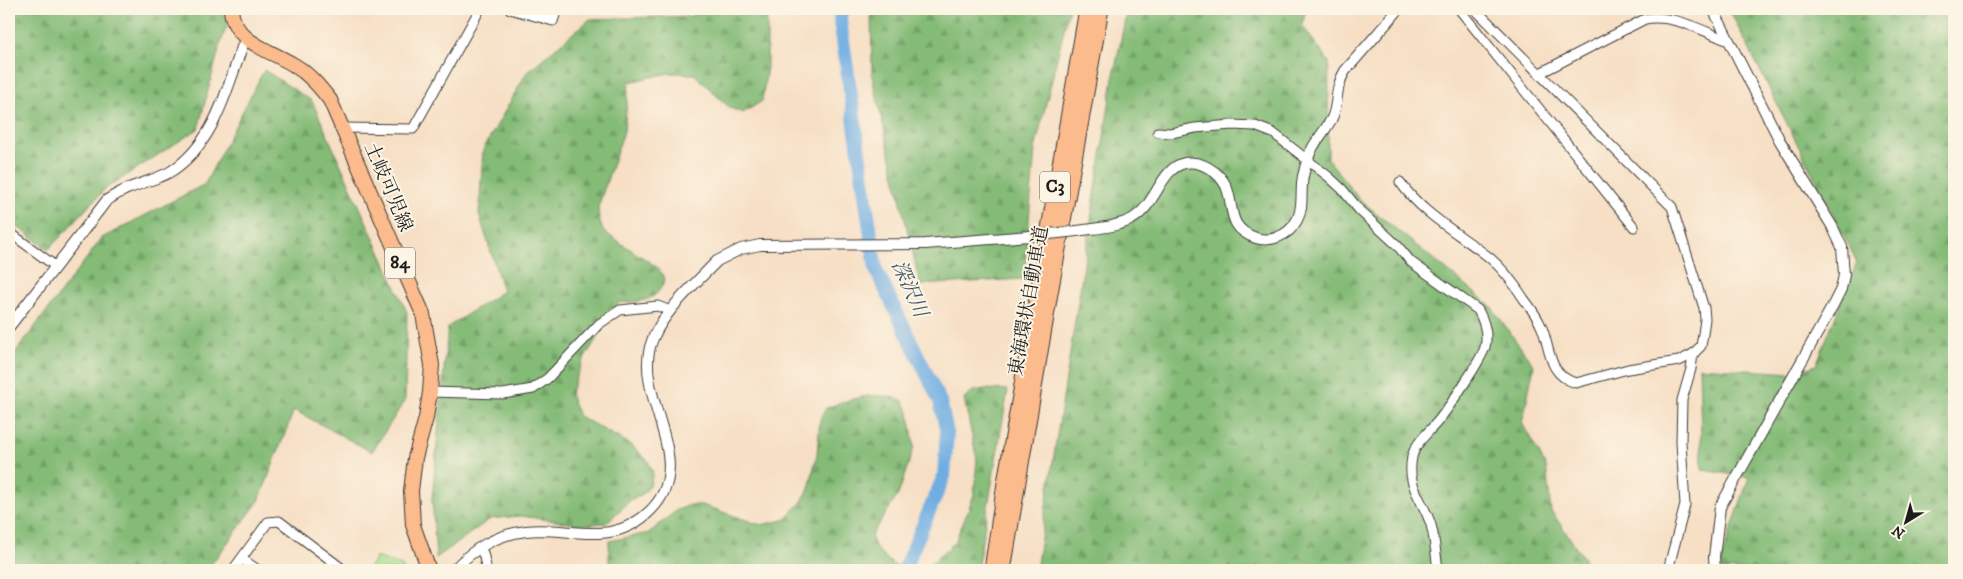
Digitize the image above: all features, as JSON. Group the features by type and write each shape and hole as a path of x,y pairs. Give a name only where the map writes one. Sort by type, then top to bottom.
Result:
{"highway":[{"name":"東海環状自動車道","path":"992,570 1004,483 1031,338 1054,193 1087,9"},
{"name":"東海環状自動車道","path":"1003,570 1102,9"},
{"name":"C3","path":"1080,127 1109,9"}],"main road":[{"path":"231,9 234,26 245,39"},
{"name":"土岐可児線","path":"245,39 295,65 314,80 330,100 422,314 432,365 426,418 415,458 411,491 413,525 429,570"}],"street":[{"path":"342,128 413,129 480,9"},
{"path":"510,9 553,21 556,9"},
{"path":"454,570 477,549 489,542 526,531 587,534 623,530 638,522 652,509 663,492 668,474 669,454 666,437 650,388 647,367 650,346 670,312 717,262 726,256 760,245 925,244 1030,236 1114,226 1133,218 1152,200 1164,178 1175,166 1186,162 1208,167 1218,175 1226,186 1232,214 1242,231 1262,240 1276,238 1288,232 1298,220 1301,207 1303,173 1312,148 1333,116 1340,80 1345,71 1399,9"},
{"path":"1459,9 1634,227"},
{"path":"1400,182 1423,209 1492,260 1516,288 1542,328 1551,360 1557,372 1568,381 1576,383 1628,369 1679,360 1693,354 1700,346 1706,319 1704,308 1672,207 1475,9"},
{"path":"1713,9 1780,141 1839,240 1842,247 1844,274 1832,307 1720,506 1714,557 1715,570"},
{"path":"1540,73 1645,19 1672,20 1729,41"},
{"path":"9,327 107,200 125,190 167,173 188,158 198,148 216,120 245,39"},
{"path":"1158,132 1170,133 1195,128 1232,125 1255,126 1273,134 1342,189 1360,211 1397,245 1411,262 1478,310 1483,319 1486,337 1485,349 1448,406 1416,446 1412,456 1411,480 1431,524 1438,570"},
{"path":"11,238 55,266"},
{"path":"430,392 503,394 533,389 548,378 600,324 620,310 658,306 670,312"},
{"path":"1668,570 1685,505 1681,442 1682,400 1691,369 1693,354"},
{"path":"234,570 268,522 279,521 344,570"},
{"path":"477,549 483,552 486,566 483,570"},
{"path":"242,559 258,570"}],"green space":[{"path":"9,9 233,9 220,45 198,129 105,189 48,250 9,220"},
{"path":"693,9 769,9 767,18 767,67 762,101 743,113 730,108 694,74 669,73 629,82 624,131 598,207 599,220 604,232 657,267 665,278 662,286 653,297 641,301 618,303 583,361 570,394 579,416 631,445 648,461 653,473 650,485 643,494 632,499 606,523 583,525 521,516 490,519 436,558 432,498 448,327 503,291 479,214 483,150 527,72 590,19 693,16"},
{"path":"871,9 1069,9 1035,149 1024,279 920,285 872,76"},
{"path":"1127,9 1306,9 1302,25 1329,62 1328,159 1359,199 1491,306 1534,366 1522,423 1546,466 1551,511 1592,570 1036,570 1113,79"},
{"path":"1729,9 1954,9 1954,570 1722,570 1721,560 1749,477 1702,470 1699,367 1793,373 1816,365 1857,262"},
{"path":"264,70 312,101 407,312 405,400 372,452 294,410 259,501 207,570 9,570 9,361 102,238 205,184"},
{"path":"984,389 1008,390 977,570 918,570 928,566 955,542 974,495 977,459 964,399 973,391"},
{"path":"882,396 903,401 909,412 914,447 898,495 871,536 876,548 893,565 918,570 616,570 609,563 609,541 649,533 677,510 690,505 702,505 761,525 784,520 801,503 809,489 817,454 820,420 826,408 855,398"},
{"path":"376,557 402,566 404,570 368,570"}],"waterway":[{"name":"深沢川","path":"841,9 840,20 876,270 940,401 947,433 944,476 904,570"}]}
